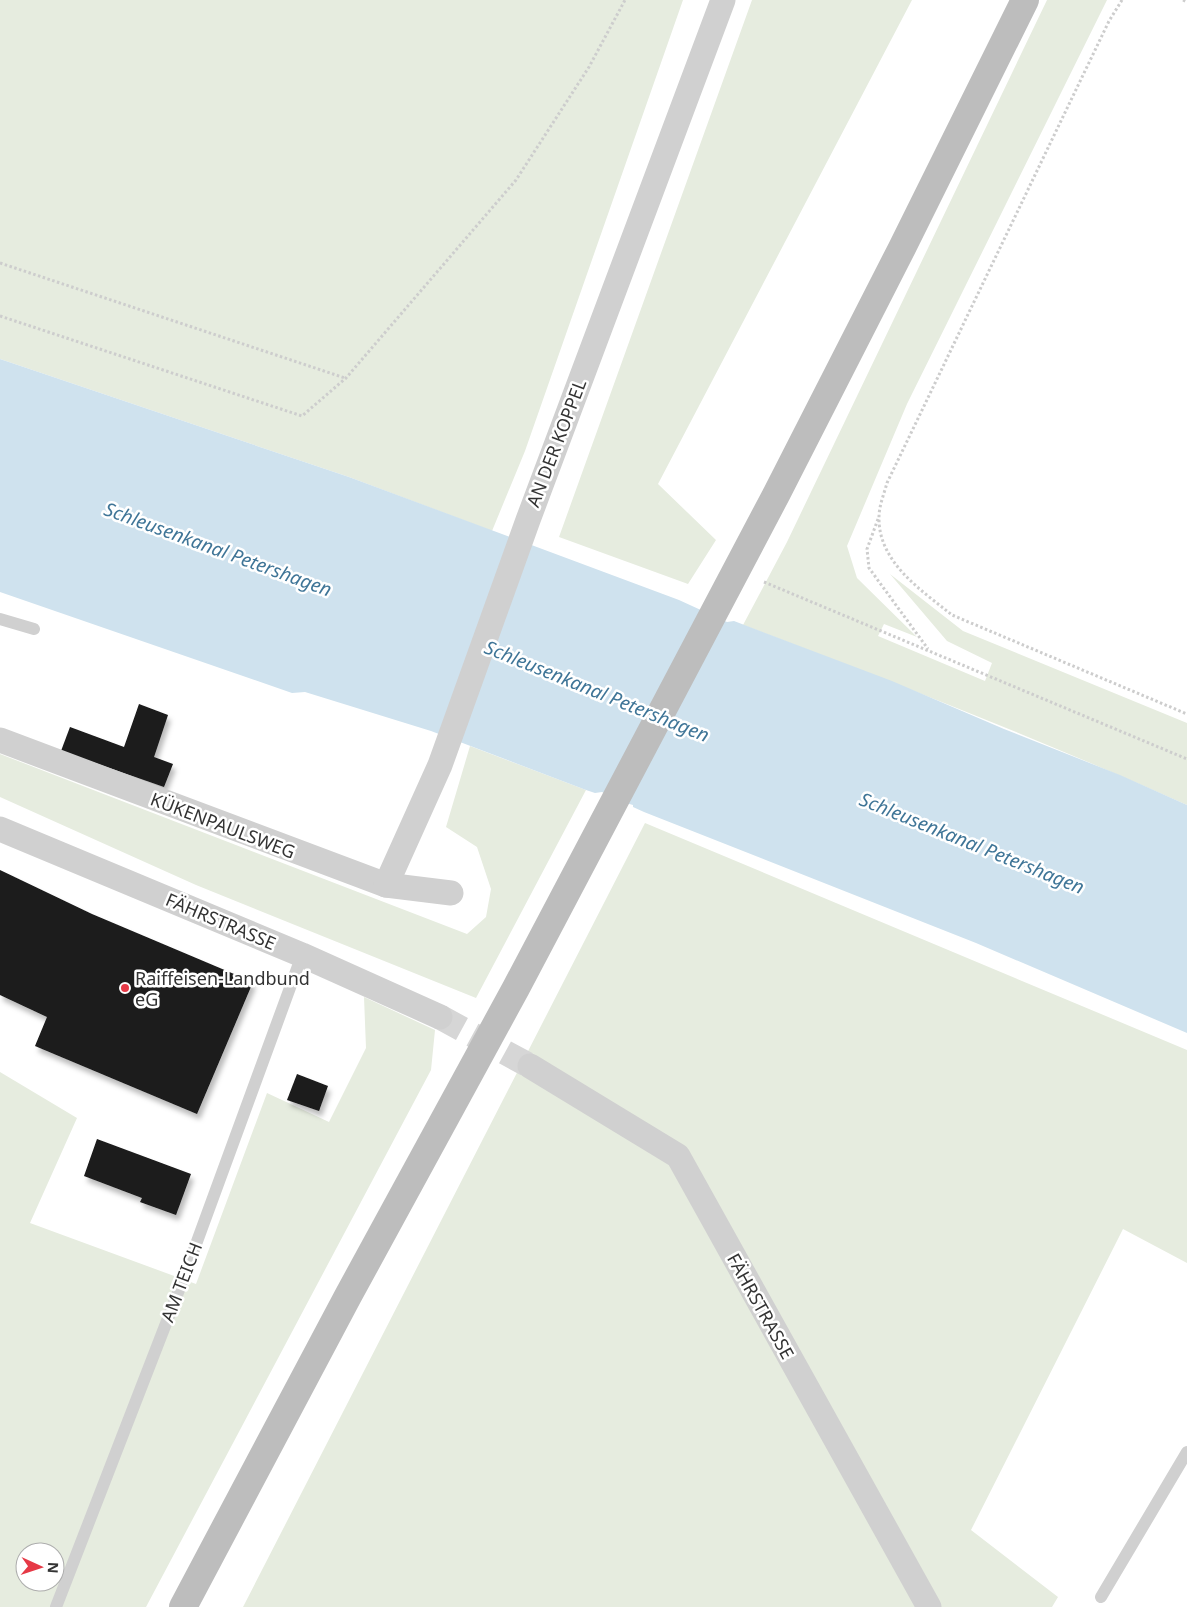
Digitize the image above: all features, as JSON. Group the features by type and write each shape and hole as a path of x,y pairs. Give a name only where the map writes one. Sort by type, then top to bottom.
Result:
{"main road":[{"path":"183,1607 764,518 1025,0"}],"street":[{"name":"AN DER KOPPEL","path":"386,885 440,765 528,520 722,0"},
{"name":"KÜKENPAULSWEG","path":"0,740 386,885 451,893"},
{"name":"FÄHRSTRASSE","path":"0,829 302,955 440,1017"},
{"name":"FÄHRSTRASSE","path":"530,1066 678,1156 929,1607"}],"lane":[{"path":"0,618 34,629"},
{"name":"AM TEICH","path":"56,1607 184,1276 302,955"},
{"path":"1101,1597 1187,1452"}],"path":[{"path":"0,316 302,416 346,378 516,180 589,67 625,0"},
{"path":"930,650 869,568 867,549 879,516 887,483 1109,21 1122,0"},
{"path":"1183,0 1187,2"},
{"path":"0,262 346,378"},
{"path":"879,516 881,537 894,564 920,589 952,615 1187,714"},
{"path":"764,582 1187,759"}],"shaded area":[{"path":"0,0 683,0 525,451 492,531 349,477 0,359"},
{"path":"752,0 912,0 658,484 716,540 688,584 559,537"},
{"path":"1047,0 1107,0 907,404 847,546 857,578 917,637 884,624 878,636 985,681 992,663 947,641 890,574 963,631 1187,723 1187,805 1077,757 966,712 743,625 787,542"},
{"path":"470,746 586,790 476,998 196,885 0,797 0,754 467,934 486,917 491,889 477,847 446,827"},
{"path":"645,823 1187,1050 1187,1263 1123,1229 971,1530 1058,1597 1052,1607 243,1607"},
{"path":"364,997 435,1030 431,1070 146,1607 0,1607 0,1072 77,1118 30,1223 196,1284 267,1093 329,1122 366,1048"}],"water":[{"name":"Schleusenkanal Petershagen","path":"0,359 349,477 679,600 727,622 734,621 892,681 1004,729 1120,775 1187,805 1187,1033 976,943 644,812 633,807 633,805 602,792 595,793 586,790 431,731 305,692 292,693 0,592"}],"building":[{"path":"139,704 168,715 154,757 173,764 164,787 61,751 70,727 124,747"},
{"name":"Raiffeisen-Landbund eG","path":"0,870 92,914 253,982 197,1114 35,1046 47,1017 0,995"},
{"path":"297,1074 328,1086 319,1111 287,1100"},
{"path":"97,1139 191,1174 176,1215 140,1202 142,1198 84,1176"}],"tunnel":[{"path":"440,1017 530,1066"}],"place":[{"name":"Raiffeisen-Landbund eG","path":"125,988"}]}
